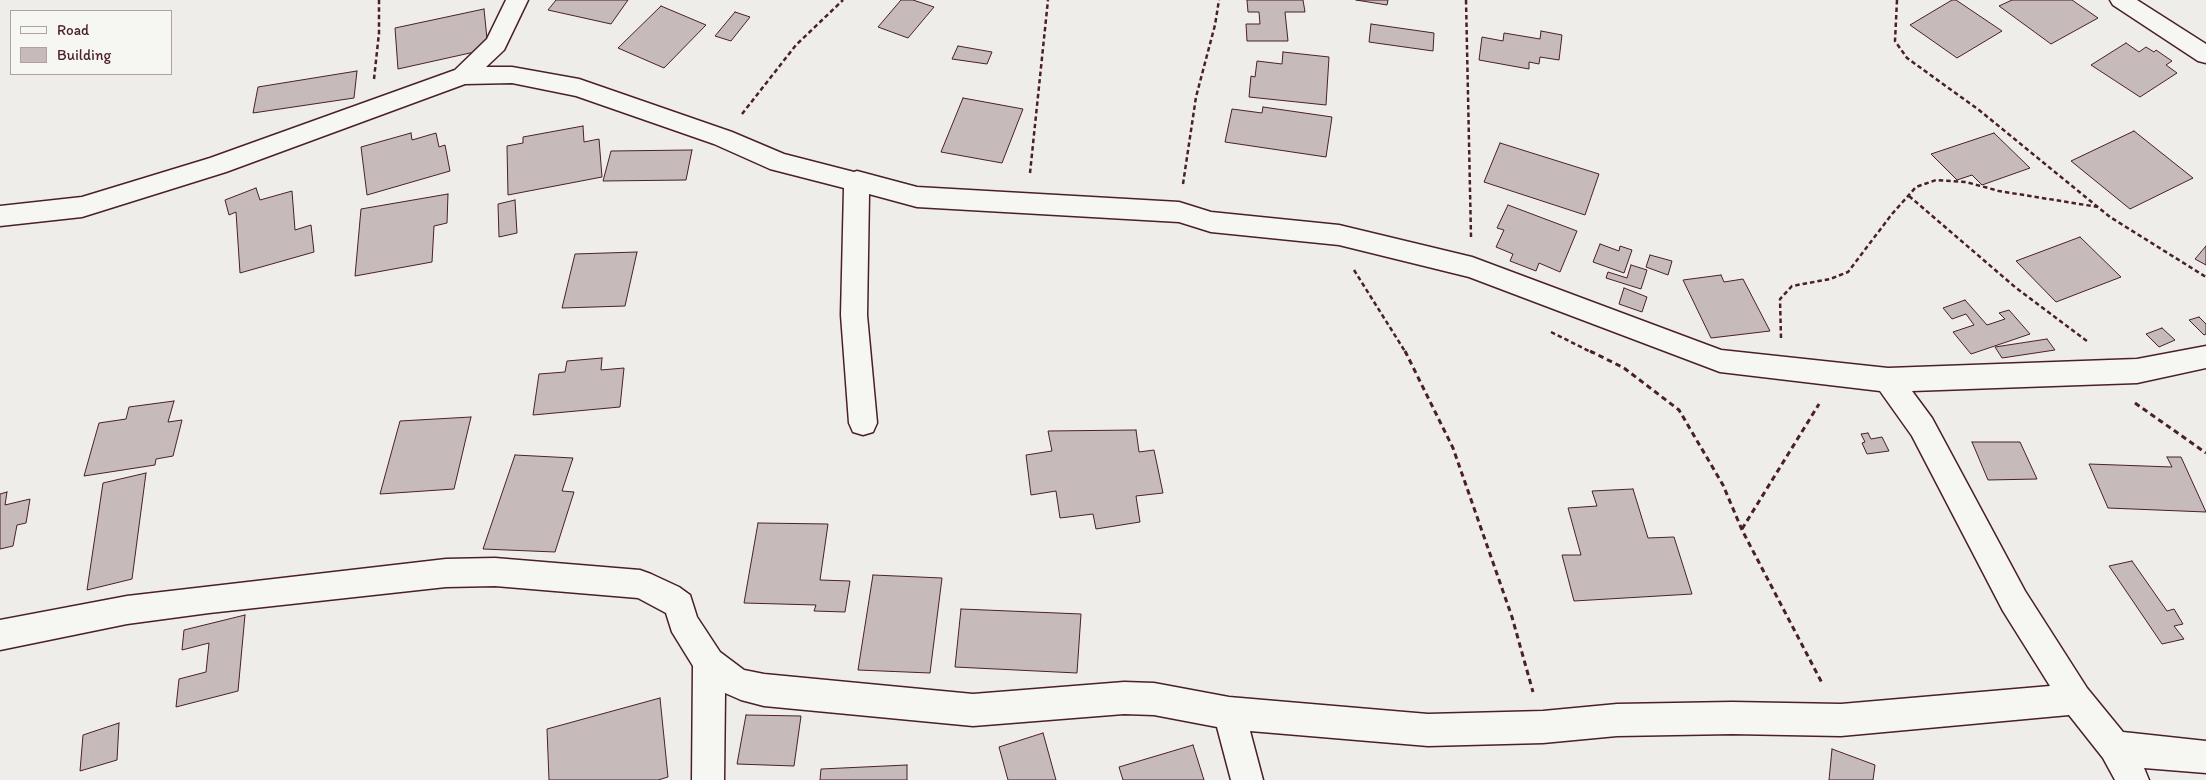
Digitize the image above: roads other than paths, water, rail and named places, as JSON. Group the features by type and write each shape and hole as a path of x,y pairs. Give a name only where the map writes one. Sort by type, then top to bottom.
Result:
{"street":[{"path":"463,76 496,44 517,0"},
{"path":"2122,0 2206,55"},
{"path":"0,216 82,207 216,165 463,76 512,75 580,88 723,138 780,162 857,180 917,197 1179,212 1211,222 1339,235 1472,267 1720,361 1888,380 2137,371 2206,357"},
{"path":"857,180 854,315 864,423"},
{"path":"1888,380 1922,427 2014,601 2076,699 2114,747 2133,780"},
{"path":"0,635 127,610 209,598 446,573 495,572 640,584 679,605 684,622 709,663 727,678 742,685 764,690 973,710 1124,698 1147,699 1229,713 1428,730 1543,727 1617,720 1732,718 1841,720 2076,699"},
{"path":"708,780 709,663"},
{"path":"1229,713 1247,780"},
{"path":"2114,747 2154,754 2206,756"}]}
